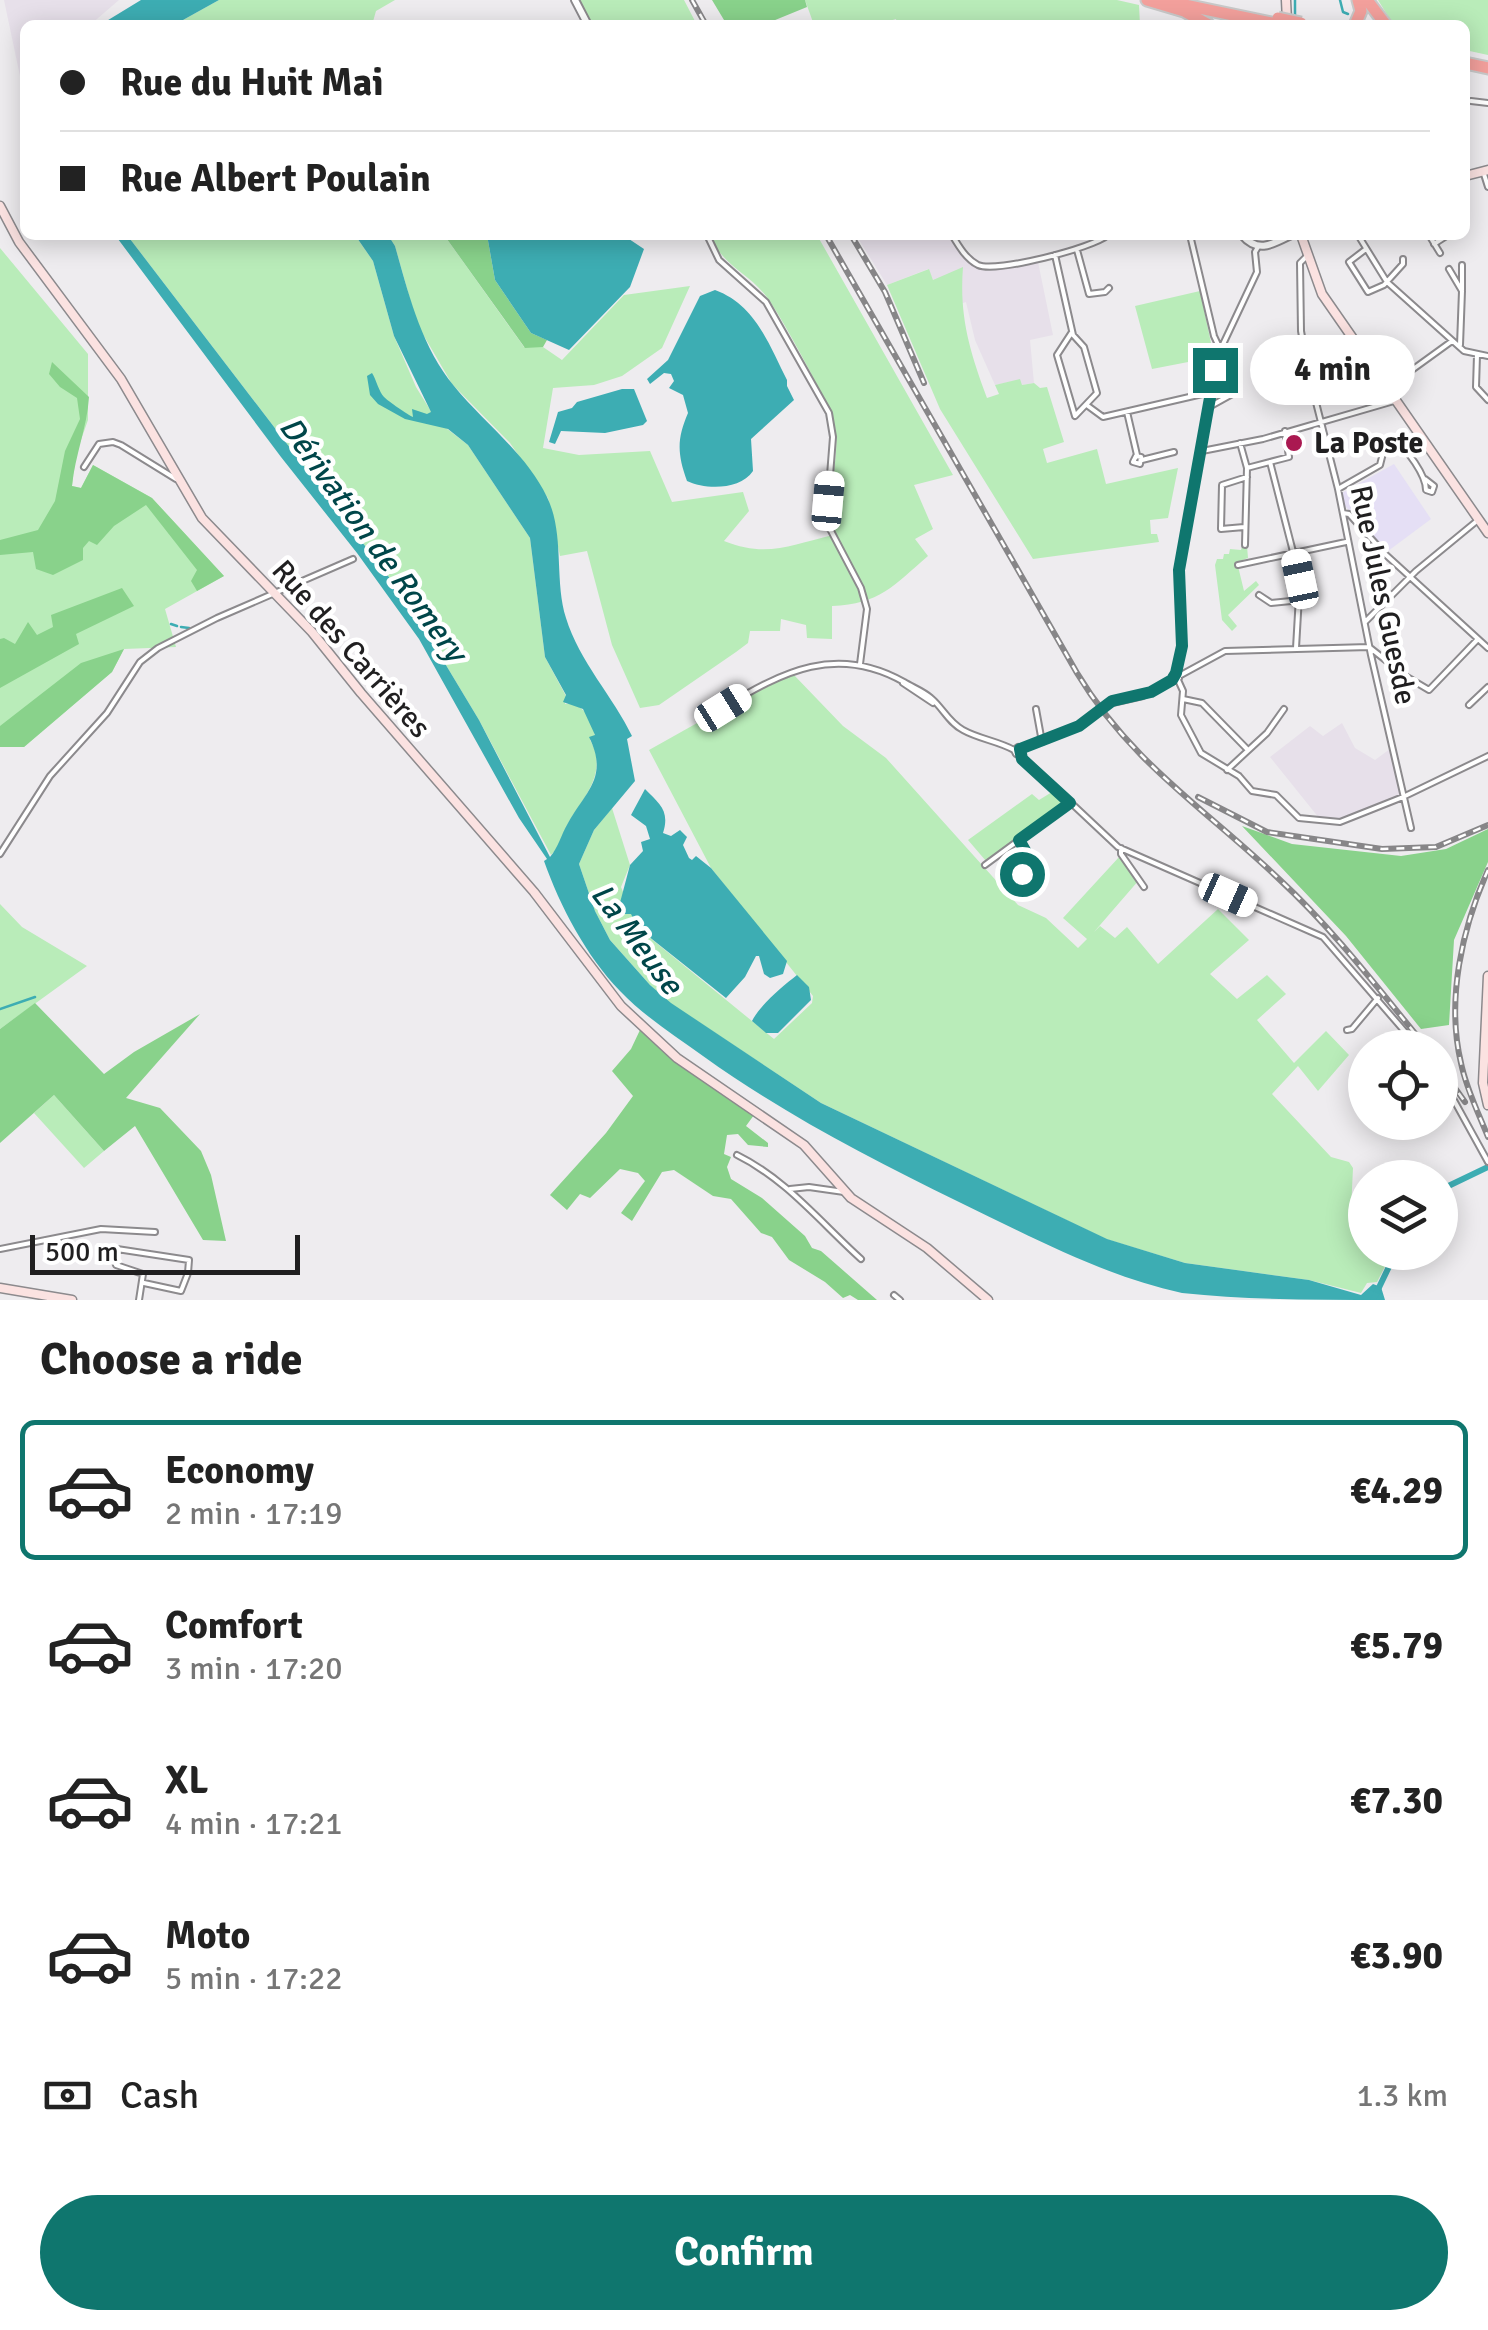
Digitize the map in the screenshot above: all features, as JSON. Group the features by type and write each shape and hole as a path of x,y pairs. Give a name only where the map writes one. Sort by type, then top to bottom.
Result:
{"highway":[{"path":"1147,0 1200,20"},
{"path":"1162,0 1267,20"},
{"path":"1191,0 1272,20"},
{"path":"1367,0 1382,20"}],"main road":[{"name":"Rue des Carrières","path":"0,206 20,240"},
{"name":"Rue des Carrières","path":"20,240 121,378 172,474 202,518 277,594 516,870 604,986 639,1025 677,1058 804,1145 844,1192 928,1248 988,1300"},
{"path":"1300,240 1322,294 1488,533"},
{"path":"1488,976 1483,1077 1488,1105"},
{"path":"0,1288 72,1300"}],"street":[{"path":"1470,102 1488,103"},
{"path":"1485,171 1488,187"},
{"path":"711,240 719,260 766,302 829,413 833,436 830,529 866,601 860,664"},
{"path":"713,248 721,240"},
{"path":"956,240 973,262 984,267 1077,250 1098,240"},
{"path":"1191,240 1220,349"},
{"path":"1246,240 1259,265 1217,357 1179,570 1182,646 1176,677 1182,688 1181,715 1192,742 1204,756 1239,776 1252,791 1276,795 1296,818 1340,822 1488,756"},
{"path":"1248,240 1258,247"},
{"path":"1258,247 1283,240"},
{"path":"1361,240 1387,282 1452,341 1477,355 1488,356"},
{"path":"1432,240 1440,253"},
{"path":"1434,244 1440,240"},
{"path":"1255,256 1258,247"},
{"path":"1366,249 1349,262 1368,292 1387,282 1404,264 1402,259"},
{"path":"1077,250 1089,294 1110,288"},
{"path":"1055,255 1072,332 1079,341 1087,354 1097,393 1078,416 1072,414 1057,355 1068,343 1079,341"},
{"name":"Rue Jules Guesde","path":"1306,256 1300,263 1302,331 1411,828"},
{"path":"1459,346 1462,264"},
{"path":"1449,269 1462,290"},
{"path":"1068,343 1072,332"},
{"path":"1386,389 1452,341"},
{"path":"1477,355 1476,387 1488,400"},
{"path":"1088,406 1103,418 1212,392"},
{"path":"1209,407 1236,392"},
{"path":"1201,451 1394,401"},
{"path":"1126,412 1140,458 1174,452"},
{"path":"1247,468 1290,457 1285,430"},
{"path":"84,466 99,444 113,442 172,474"},
{"path":"1338,489 1380,465 1384,449 1394,442 1402,445 1425,479"},
{"path":"1240,443 1247,468 1244,546"},
{"path":"1270,462 1294,552 1301,600 1296,648"},
{"path":"1245,527 1230,526 1224,530 1220,522 1222,486 1247,477"},
{"path":"1342,513 1348,514 1488,648"},
{"path":"1364,621 1478,520"},
{"path":"1238,565 1348,541"},
{"path":"0,854 50,776 107,713 140,662 173,640 248,604 353,560"},
{"path":"1259,595 1271,603 1301,600"},
{"path":"1018,751 1079,726 1115,700 1143,696 1225,651 1369,646 1430,690 1478,639"},
{"path":"723,708 799,668 822,663 860,664 887,672 937,706 963,730 1018,751 1120,848 1319,935 1405,1030"},
{"path":"1469,705 1488,688"},
{"path":"1182,699 1202,703 1248,750"},
{"path":"1036,709 1042,742"},
{"path":"1226,770 1267,733 1284,709"},
{"path":"985,865 1070,803"},
{"path":"1012,870 1029,878 1035,868 1019,840"},
{"path":"1120,848 1144,887"},
{"path":"1347,1030 1378,998"},
{"path":"1458,1108 1488,1162"},
{"path":"737,1155 757,1165 788,1190 861,1258"},
{"path":"788,1190 810,1187 844,1192"},
{"path":"0,1250 100,1229 156,1232"},
{"path":"139,1300 144,1283 141,1272 115,1264 117,1249 189,1260 181,1291 144,1283"},
{"path":"894,1295 900,1300"}],"shaded area":[{"path":"4,0 119,0 96,20 20,20 20,76"},
{"path":"859,240 954,240 968,261 979,267 1038,262 1053,335 1030,340 1034,383 1022,385 1019,380 995,385 975,340 966,302 960,304 933,280 928,269 887,285"},
{"path":"1394,464 1431,519 1388,551 1345,506 1342,493"},
{"path":"1342,723 1355,748 1375,760 1394,746 1405,797 1342,824 1319,818 1270,757 1310,726 1323,736"}],"green space":[{"path":"219,0 395,0 376,11 373,20 183,20"},
{"path":"579,0 684,0 694,20 590,20"},
{"path":"712,0 805,0 807,7 775,20 724,20"},
{"path":"805,0 1117,0 1139,5 1140,20 896,19 812,20"},
{"path":"1378,0 1488,0 1488,55 1470,51 1470,20 1390,20"},
{"path":"131,240 358,240 373,261 394,336 416,387 437,421 468,445 530,538 545,657 566,696 565,704 582,709 594,730 595,736 590,740 597,762 593,782 551,855 479,720 408,602"},
{"path":"391,240 448,240 524,347 543,347 562,360 624,295 690,286 662,348 622,376 594,385 553,388 543,448 579,455 650,451 672,502 743,492 749,511 724,541 766,549 833,535 830,506 835,427 816,382 773,306 712,240 820,240 953,475 914,485 933,529 915,539 928,556 874,597 832,606 832,639 807,638 806,625 781,619 780,631 750,631 748,643 736,652 659,705 640,708 612,645 587,551 560,556 548,498 510,443 452,384 417,324"},
{"path":"448,240 488,240 495,280 531,333 547,340 543,347 525,348"},
{"path":"0,248 88,354 88,420 76,454 72,486 81,488 93,465 152,498 224,576 165,609 176,647 124,649 112,672 24,747 0,747"},
{"path":"963,267 967,334 987,398 999,394 995,385 1020,379 1022,385 1047,387 1064,442 1043,449 1047,463 1097,449 1106,484 1178,468 1168,518 1150,520 1151,534 1157,534 1159,542 1033,559 940,409 887,285 929,269 933,280"},
{"path":"1200,291 1214,357 1152,369 1135,306"},
{"path":"52,362 89,397 72,486 81,488 93,465 152,498 224,576 197,591 191,581 197,570 146,505 114,526 97,545 89,541 83,548 83,560 53,575 36,569 33,552 0,555 0,540 38,530 55,501 65,451 80,419 77,398 49,374"},
{"path":"1247,546 1248,558 1237,562 1244,591 1256,581 1259,585 1228,615 1237,626 1232,631 1222,620 1215,565 1230,549 1241,550"},
{"path":"122,588 134,606 76,634 79,644 0,688 0,639 15,644 28,622 37,635 53,627 51,615"},
{"path":"124,649 112,672 24,747 0,747 0,726 81,663"},
{"path":"793,674 843,726 886,758 1018,905 1046,918 1078,948 1087,939 1063,918 1120,856 1139,880 1094,932 1100,926 1115,938 1127,927 1158,964 1218,909 1249,940 1210,974 1237,999 1267,975 1286,994 1257,1020 1294,1063 1326,1031 1348,1054 1318,1091 1298,1066 1272,1094 1331,1157 1348,1162 1348,1270 1383,1270 1377,1282 1367,1283 1361,1293 1309,1280 1185,1263 1106,1239 821,1103 670,1003 650,985 610,940 579,864 594,830 612,808 630,865 621,887 638,928 774,1039 812,1003 813,996 711,868 649,750 756,690"},
{"path":"1052,792 1063,805 986,861 968,840 1032,794 1039,800"},
{"path":"1242,826 1292,844 1401,856 1446,849 1488,829 1488,862 1454,940 1449,1025 1421,1029 1346,936"},
{"path":"0,904 22,927 87,966 0,1029"},
{"path":"35,1003 104,1074 200,1014 126,1098 160,1108 201,1151 211,1175 226,1241 203,1240 135,1126 104,1151 54,1095 0,1143 0,1029"},
{"path":"640,1030 708,1085 754,1115 746,1126 768,1147 748,1145 738,1134 727,1135 724,1154 731,1157 727,1167 731,1179 762,1198 805,1236 812,1248 821,1251 877,1300 858,1300 850,1295 843,1298 789,1260 772,1237 761,1233 731,1199 713,1196 674,1170 662,1172 632,1221 621,1213 645,1181 638,1173 620,1169 590,1198 580,1194 567,1210 550,1195 606,1133 633,1096 612,1071 631,1049"},
{"path":"54,1095 104,1151 84,1168 34,1113"}],"water":[{"path":"141,0 219,0 183,20 108,20"},
{"path":"119,240 131,240 408,602 479,720 550,857 593,783 597,763 589,737 595,735 583,709 563,702 566,695 545,657 530,538 468,445 448,429 405,419 370,395 367,376 372,373 384,397 403,411 413,417 412,409 431,412 394,336 373,261 358,240 391,240 417,319 443,371 528,466 547,497 556,526 566,618 579,649 632,736 627,739 635,781 594,830 579,864 610,940 671,1003 821,1103 1107,1239 1185,1263 1309,1280 1361,1295 1373,1284 1381,1287 1385,1300 1182,1293 1095,1266 892,1169 828,1134 734,1077 639,1009 608,977 575,930 550,878 544,861 547,859 519,818 419,639"},
{"path":"488,240 630,240 644,249 630,287 569,350 531,333 495,280"},
{"path":"715,290 741,305 760,328 794,400 751,439 753,471 740,482 713,487 687,481 680,446 688,413 683,395 669,388 674,381 671,374 664,373 650,384 647,379 668,360 700,296"},
{"path":"622,389 634,389 647,421 643,425 605,433 561,431 555,444 549,442 558,412"},
{"path":"645,789 664,813 663,833 671,836 680,830 687,837 683,845 689,858 696,856 711,868 787,961 783,974 770,978 764,974 756,956 745,977 726,998 638,928 631,914 617,914 630,865 643,851 641,842 650,839 646,826 631,815"},
{"path":"797,975 809,987 811,1000 778,1033 766,1033 752,1021 766,1002"}],"waterway":[{"path":"1295,0 1295,16"},
{"path":"1340,0 1343,12 1348,14"},
{"path":"171,624 177,626"},
{"path":"181,627 189,628"},
{"path":"0,1009 35,997"},
{"path":"1458,1181 1488,1167"},
{"path":"1373,1300 1387,1270"}],"railway":[{"path":"692,0 703,20"},
{"path":"829,240 1098,705 1146,760 1300,899 1412,1030"},
{"path":"854,240 885,292 924,383"},
{"path":"1198,797 1267,832 1382,849 1436,847 1488,825"},
{"path":"1488,870 1464,940 1455,1014 1463,1072 1488,1137"},
{"path":"1458,1092 1465,1102"}],"place":[{"name":"La Poste","path":"1294,443"}],"route":[{"path":"1022,874 1029,878 1035,868 1019,840 1070,803 1022,759 1020,749 1079,726 1112,701 1151,692 1172,680 1176,673 1182,646 1179,570 1215,370"}],"water label":[{"name":"Dérivation de Romery","path":"373,539"},
{"name":"La Meuse","path":"637,939"}]}
